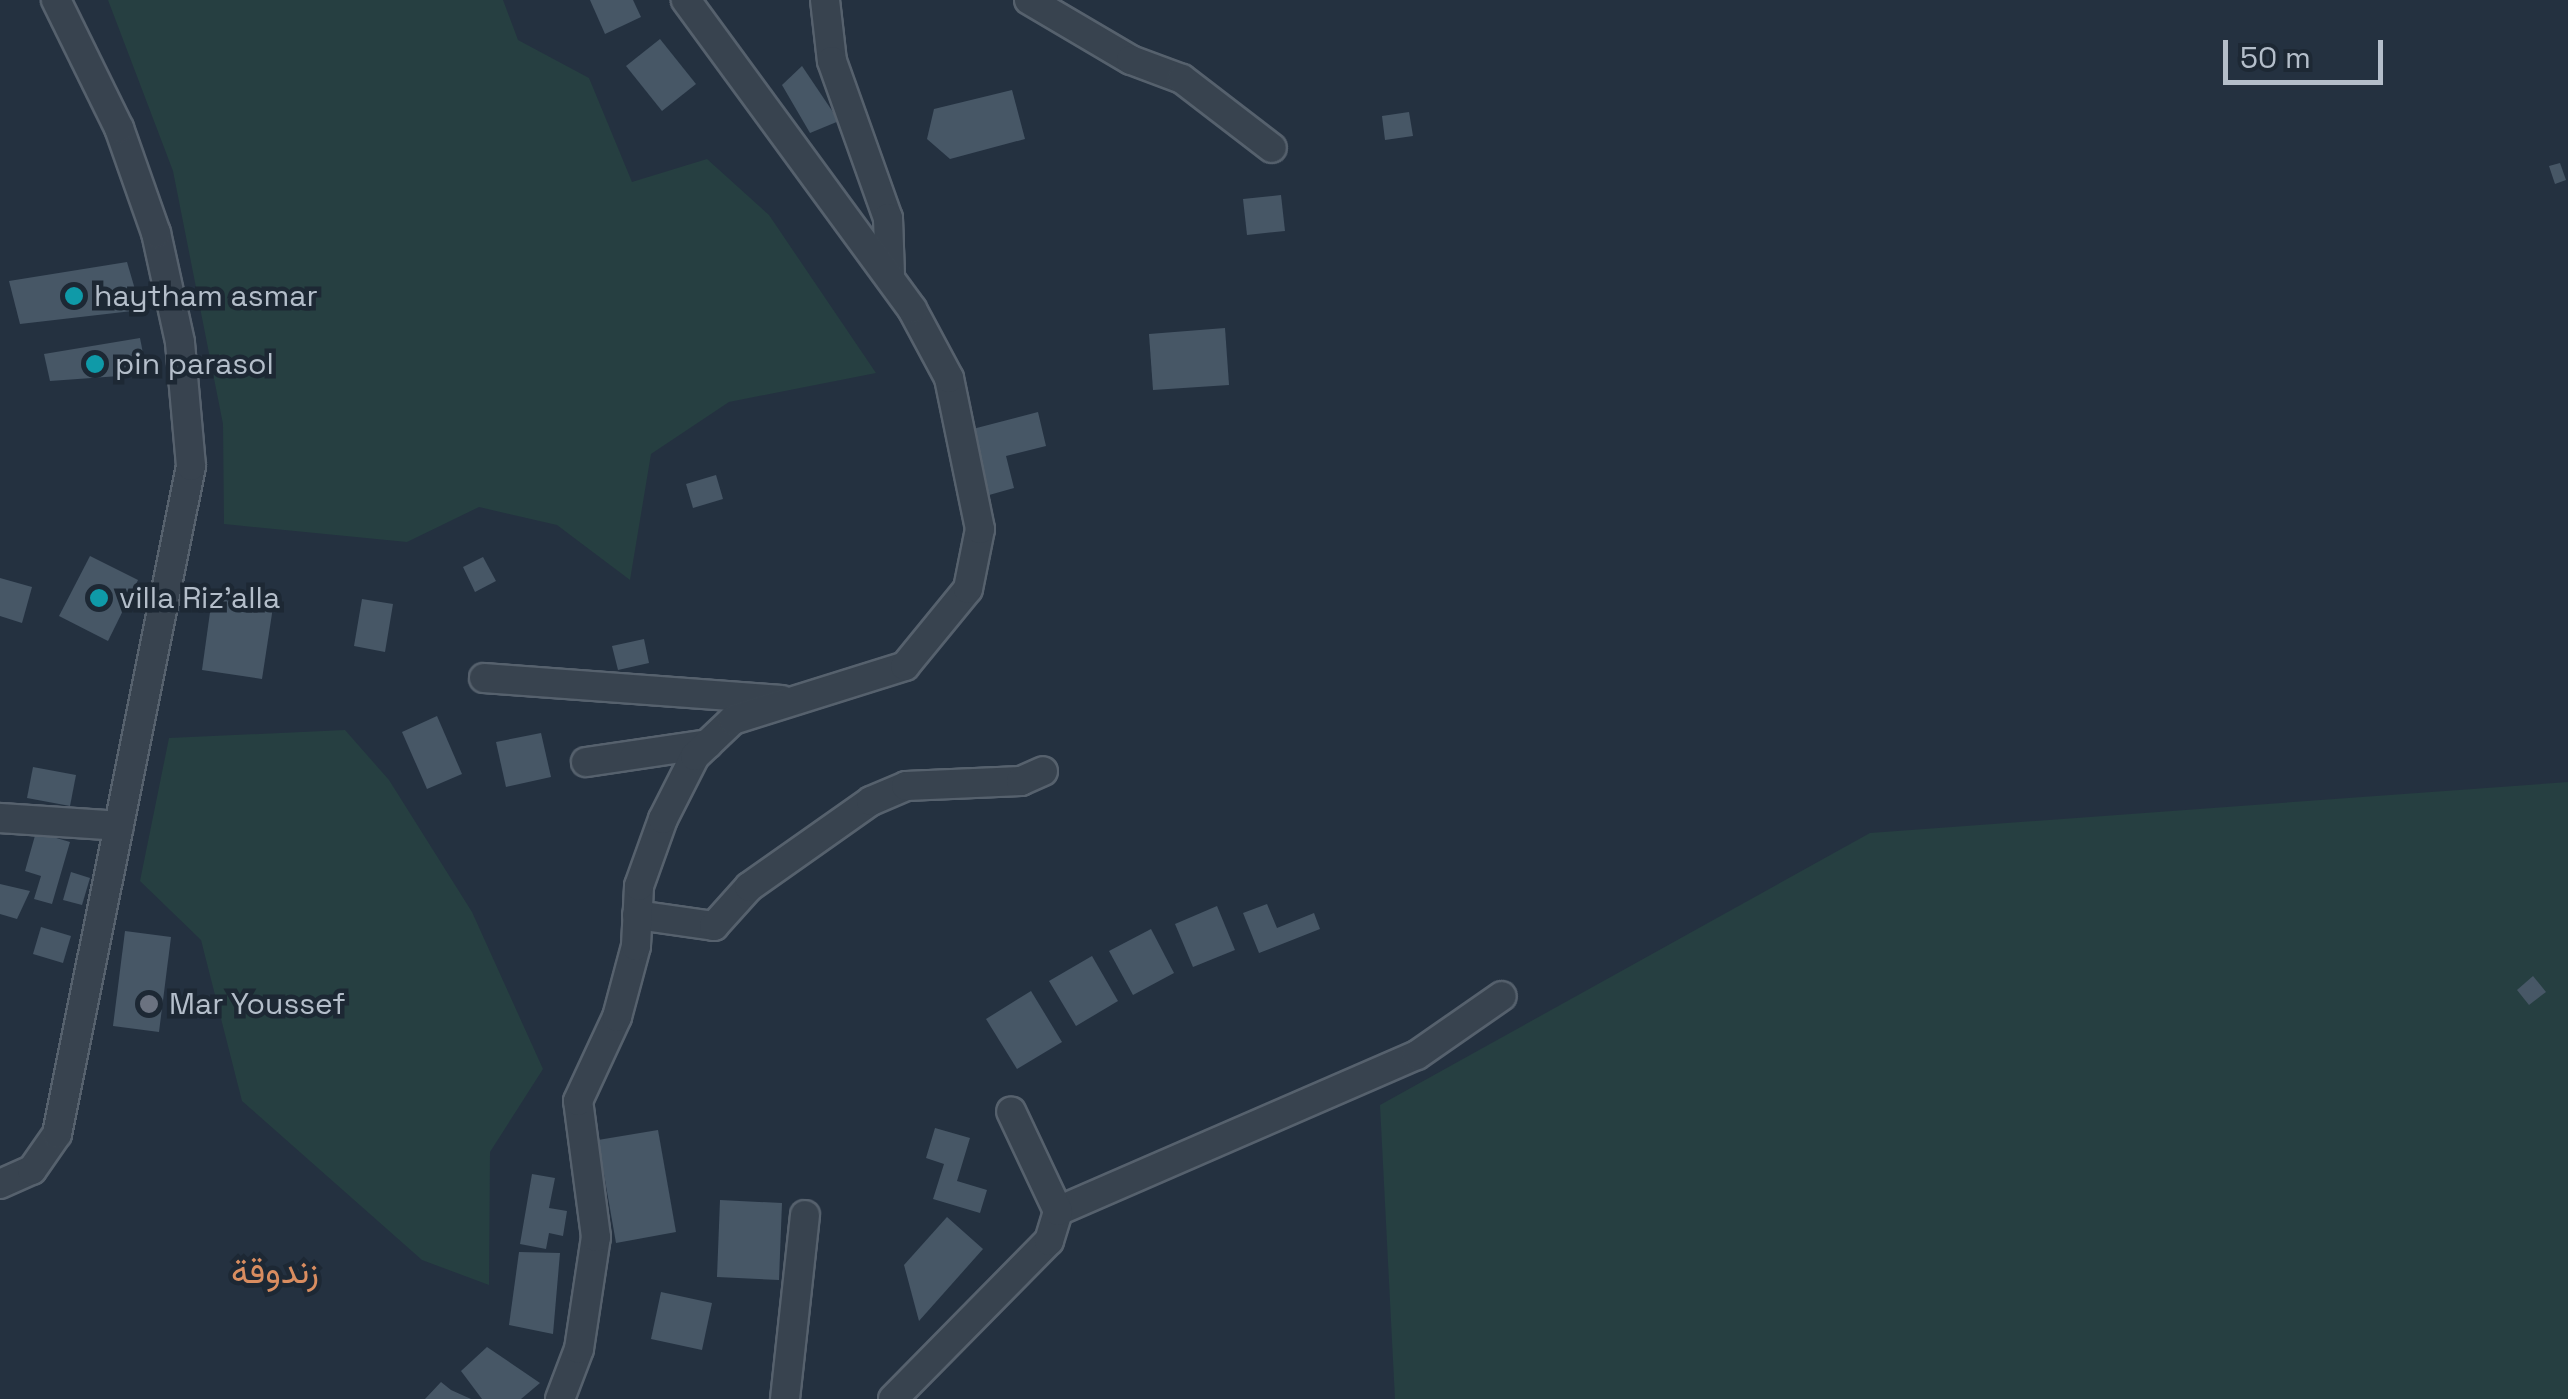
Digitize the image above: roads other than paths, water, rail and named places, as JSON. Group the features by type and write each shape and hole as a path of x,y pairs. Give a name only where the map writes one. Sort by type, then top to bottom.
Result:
{"street":[{"path":"0,1184 32,1170 57,1134 191,466 180,342 156,233 119,128 56,0"},
{"path":"560,1399 579,1350 596,1237 578,1101 617,1017 637,915 663,819 708,744 733,720 781,700 905,666 968,589 980,529 949,378 890,276 686,0"},
{"path":"825,0 832,62 888,218 890,276"},
{"path":"1029,0 1131,60 1182,78 1272,148"},
{"path":"484,678 781,700"},
{"path":"586,762 708,744"},
{"path":"637,915 714,926 749,887 871,801 906,786 1021,781 1044,771"},
{"path":"0,818 120,826"},
{"path":"893,1399 1024,1274 1058,1211 1417,1055 1502,996"},
{"path":"1011,1112 1058,1211"},
{"path":"784,1399 805,1214"}],"place":[{"name":"haytham asmar","path":"74,296"},
{"name":"pin parasol","path":"95,364"},
{"name":"villa Riz'alla","path":"99,598"},
{"name":"Mar Youssef","path":"149,1004"}],"district":[{"name":"زندوقة","path":"275,1271"}]}
